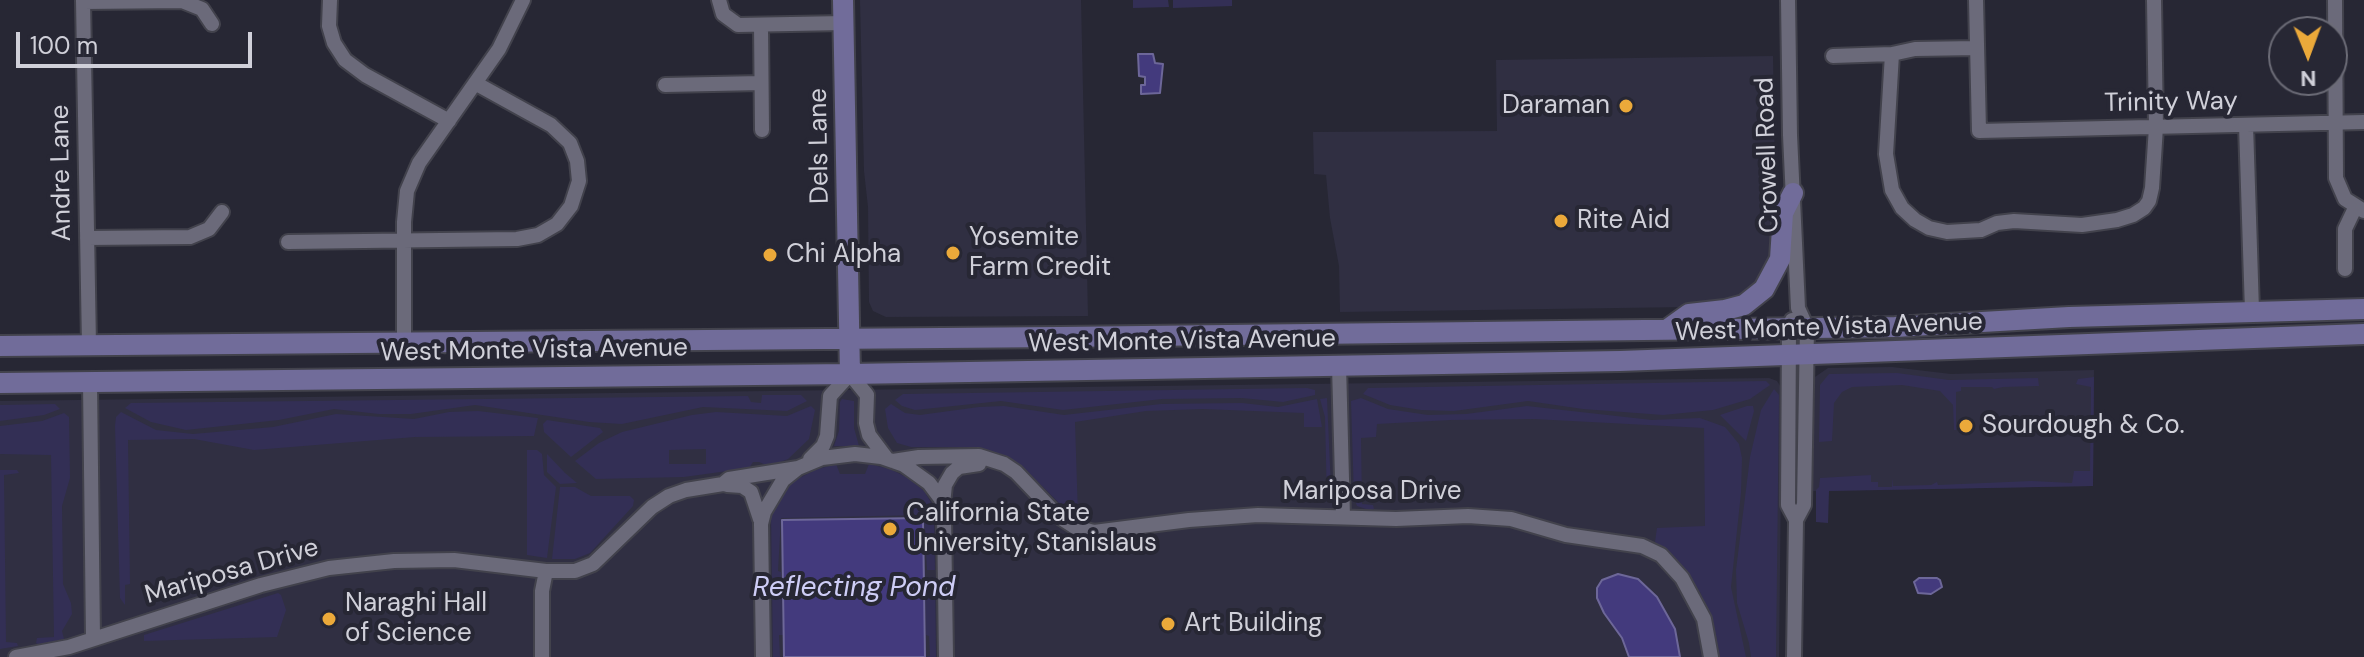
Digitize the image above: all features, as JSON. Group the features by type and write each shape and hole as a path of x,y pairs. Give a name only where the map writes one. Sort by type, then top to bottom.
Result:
{"main road":[{"name":"Dels Lane","path":"843,0 850,374"},
{"path":"1668,329 1689,314 1744,305 1764,289 1780,259 1783,213 1793,193"},
{"name":"West Monte Vista Avenue","path":"0,346 1895,327 2364,309"},
{"name":"West Monte Vista Avenue","path":"0,383 850,374 1620,361 2364,334"}],"street":[{"path":"330,0 328,17 331,35 345,60 365,75 449,121"},
{"path":"404,342 404,207 413,177 507,35 523,0"},
{"path":"719,0 721,11 731,22 743,25 844,23"},
{"name":"Crowell Road","path":"1788,0 1798,308 1788,505 1796,520 1794,657"},
{"path":"1833,56 1892,54 1915,49 1977,48 1976,0"},
{"path":"1892,54 1887,172 1902,208 1915,220 1929,228 1966,232 2014,221 2091,225 2133,215 2149,201 2156,156 2154,0"},
{"path":"2335,0 2336,178 2345,199 2360,209 2345,229 2345,269"},
{"path":"83,1 182,1 202,9 212,24"},
{"name":"Andre Lane","path":"83,1 89,345"},
{"path":"761,25 762,130"},
{"name":"Trinity Way","path":"1977,48 1979,131 2364,122"},
{"path":"288,242 528,238 557,224 577,194 579,170 574,151 563,134 475,83"},
{"path":"665,85 761,83"},
{"path":"2246,125 2252,311"},
{"path":"87,238 190,237 209,229 222,212"},
{"path":"1339,365 1343,517"},
{"path":"761,524 764,512 786,477 826,441 830,396 850,374 867,395 869,435 875,446 890,460 929,483 943,505"},
{"path":"90,382 93,639"},
{"name":"Mariposa Drive","path":"16,657 51,652 261,585 329,568 394,561 454,560 546,571 575,571 593,564 657,503 686,490 846,455 890,460 979,456 1004,464 1016,472 1063,520 1094,532 1215,518 1287,515 1396,519 1468,516 1511,519 1566,535 1619,541 1652,549 1676,569 1704,619 1711,657"},
{"path":"946,657 945,485 959,467 989,460"},
{"path":"723,484 742,486 751,492 757,503 761,524 763,657"},
{"path":"542,657 542,591 546,571"}],"shaded area":[{"path":"860,0 1081,0 1088,316 886,317 873,311 869,302"},
{"path":"1133,0 1168,0 1169,7 1133,8"},
{"path":"1173,0 1232,0 1232,6 1173,8"},
{"path":"1773,56 1776,240 1763,277 1743,294 1688,307 1340,312 1339,266 1326,175 1314,174 1313,132 1497,131 1496,60"},
{"path":"1892,367 1951,374 2094,370 2093,486 1812,491 1815,377 1828,368"},
{"path":"1897,373 1949,380 2038,378 2039,386 1994,389 1961,387 1961,391 1956,392 1956,430 1953,405 1940,391 1902,385 1852,387 1842,392 1834,403 1832,441 1819,442 1820,385 1829,374"},
{"path":"2094,377 2093,486 1829,491 1828,523 1816,522 1816,490 1820,478 1871,475 1871,482 1878,482 1878,487 1892,487 1892,478 1893,486 1931,485 1937,482 1938,485 2032,481 2072,483 2074,471 2090,471 2091,387 2076,384 2078,379"},
{"name":"California State University, Stanislaus","path":"1769,378 1777,381 1782,389 1779,657 0,657 0,401"},
{"path":"1766,381 1770,385 1750,399 1713,410 1663,415 1528,401 1454,411 1421,410 1390,405 1363,394 1368,388"},
{"path":"1774,389 1779,395 1776,657 1751,657 1737,603 1736,570 1750,457 1761,410"},
{"path":"1315,390 1315,395 1283,402 1242,398 1162,399 1063,410 1001,401 915,410 895,400 903,394"},
{"path":"762,395 801,395 807,401 787,411 703,407 622,424 475,405 411,414 334,409 279,420 186,430 151,422 125,408 131,403 748,396 751,402 761,403"},
{"path":"1327,398 1331,489 1327,502 1325,417 1320,399"},
{"path":"1361,398 1388,409 1428,415 1466,414 1527,406 1652,420 1700,418 1725,427 1739,444 1742,458 1731,587 1746,657 1720,657 1713,620 1700,592 1677,560 1655,542 1657,528 1705,526 1704,428 1534,419 1377,424 1376,437 1361,438 1362,504 1373,505 1374,509 1369,510 1357,506 1354,498 1351,401"},
{"path":"842,399 854,401 854,428 859,446 834,446 839,431"},
{"path":"1317,399 1322,427 1304,427 1304,413 1203,409 1146,411 1075,422 1078,516 1075,519 1009,457 978,452 977,447 911,447 897,443 888,428 885,409 891,404 905,413 920,415 1004,406 1064,415 1161,404 1242,403 1278,407"},
{"path":"55,404 60,409 44,415 0,421 0,405"},
{"path":"811,406 815,410 809,439 788,459 775,464 753,462 749,468 684,477 596,479 575,461 599,443 622,432 692,415 716,412 787,416","holes":["706,449 706,464 669,464 669,450"]},
{"path":"1753,406 1754,411 1746,441 1720,415"},
{"path":"478,411 538,418 534,436 415,437 254,450 194,439 128,440 130,584 125,585 125,605 120,598 115,426 116,417 121,412 156,430 193,434 273,427 336,414 414,419 449,412"},
{"path":"64,413 69,417 70,478 62,506 63,584 72,614 62,631 64,639 39,645 37,638 54,637 51,455 0,454 0,426 42,421"},
{"path":"547,420 600,428 603,432 571,457 544,432 543,424"},
{"path":"527,450 537,450 542,454 544,475 556,487 547,558 527,555"},
{"path":"547,454 577,483 560,484 547,472"},
{"path":"836,464 840,474 865,474 869,464 890,469 910,479 924,491 934,518 935,570 927,570 924,515 781,518 778,571 781,572 783,635 779,635 780,657 773,657 771,511 788,484 815,470"},
{"path":"0,470 17,470 19,473 4,475 6,642 17,643 18,646 0,649"},
{"path":"560,487 575,487 591,496 630,496 634,500 633,506 590,553 575,559 552,559"},
{"path":"925,577 935,577 936,657 926,657 930,656 929,636 926,635"},
{"path":"278,593 286,610 277,637 144,641 144,635"}],"water":[{"path":"1138,54 1153,54 1155,63 1163,64 1160,93 1141,94 1145,77 1139,76"},
{"name":"Reflecting Pond","path":"923,518 925,657 784,657 782,520"},
{"path":"1618,574 1638,579 1657,597 1675,629 1680,657 1629,657 1622,638 1597,598 1597,588 1602,580"},
{"path":"1919,578 1937,578 1942,587 1931,594 1918,593 1914,582"}],"place":[{"name":"Daraman","path":"1626,106"},
{"name":"Rite Aid","path":"1561,221"},
{"name":"Yosemite Farm Credit","path":"953,253"},
{"name":"Chi Alpha","path":"770,255"},
{"name":"Sourdough & Co.","path":"1966,426"},
{"name":"California State University, Stanislaus","path":"890,529"},
{"name":"Naraghi Hall of Science","path":"329,619"},
{"name":"Art Building","path":"1168,624"}]}
